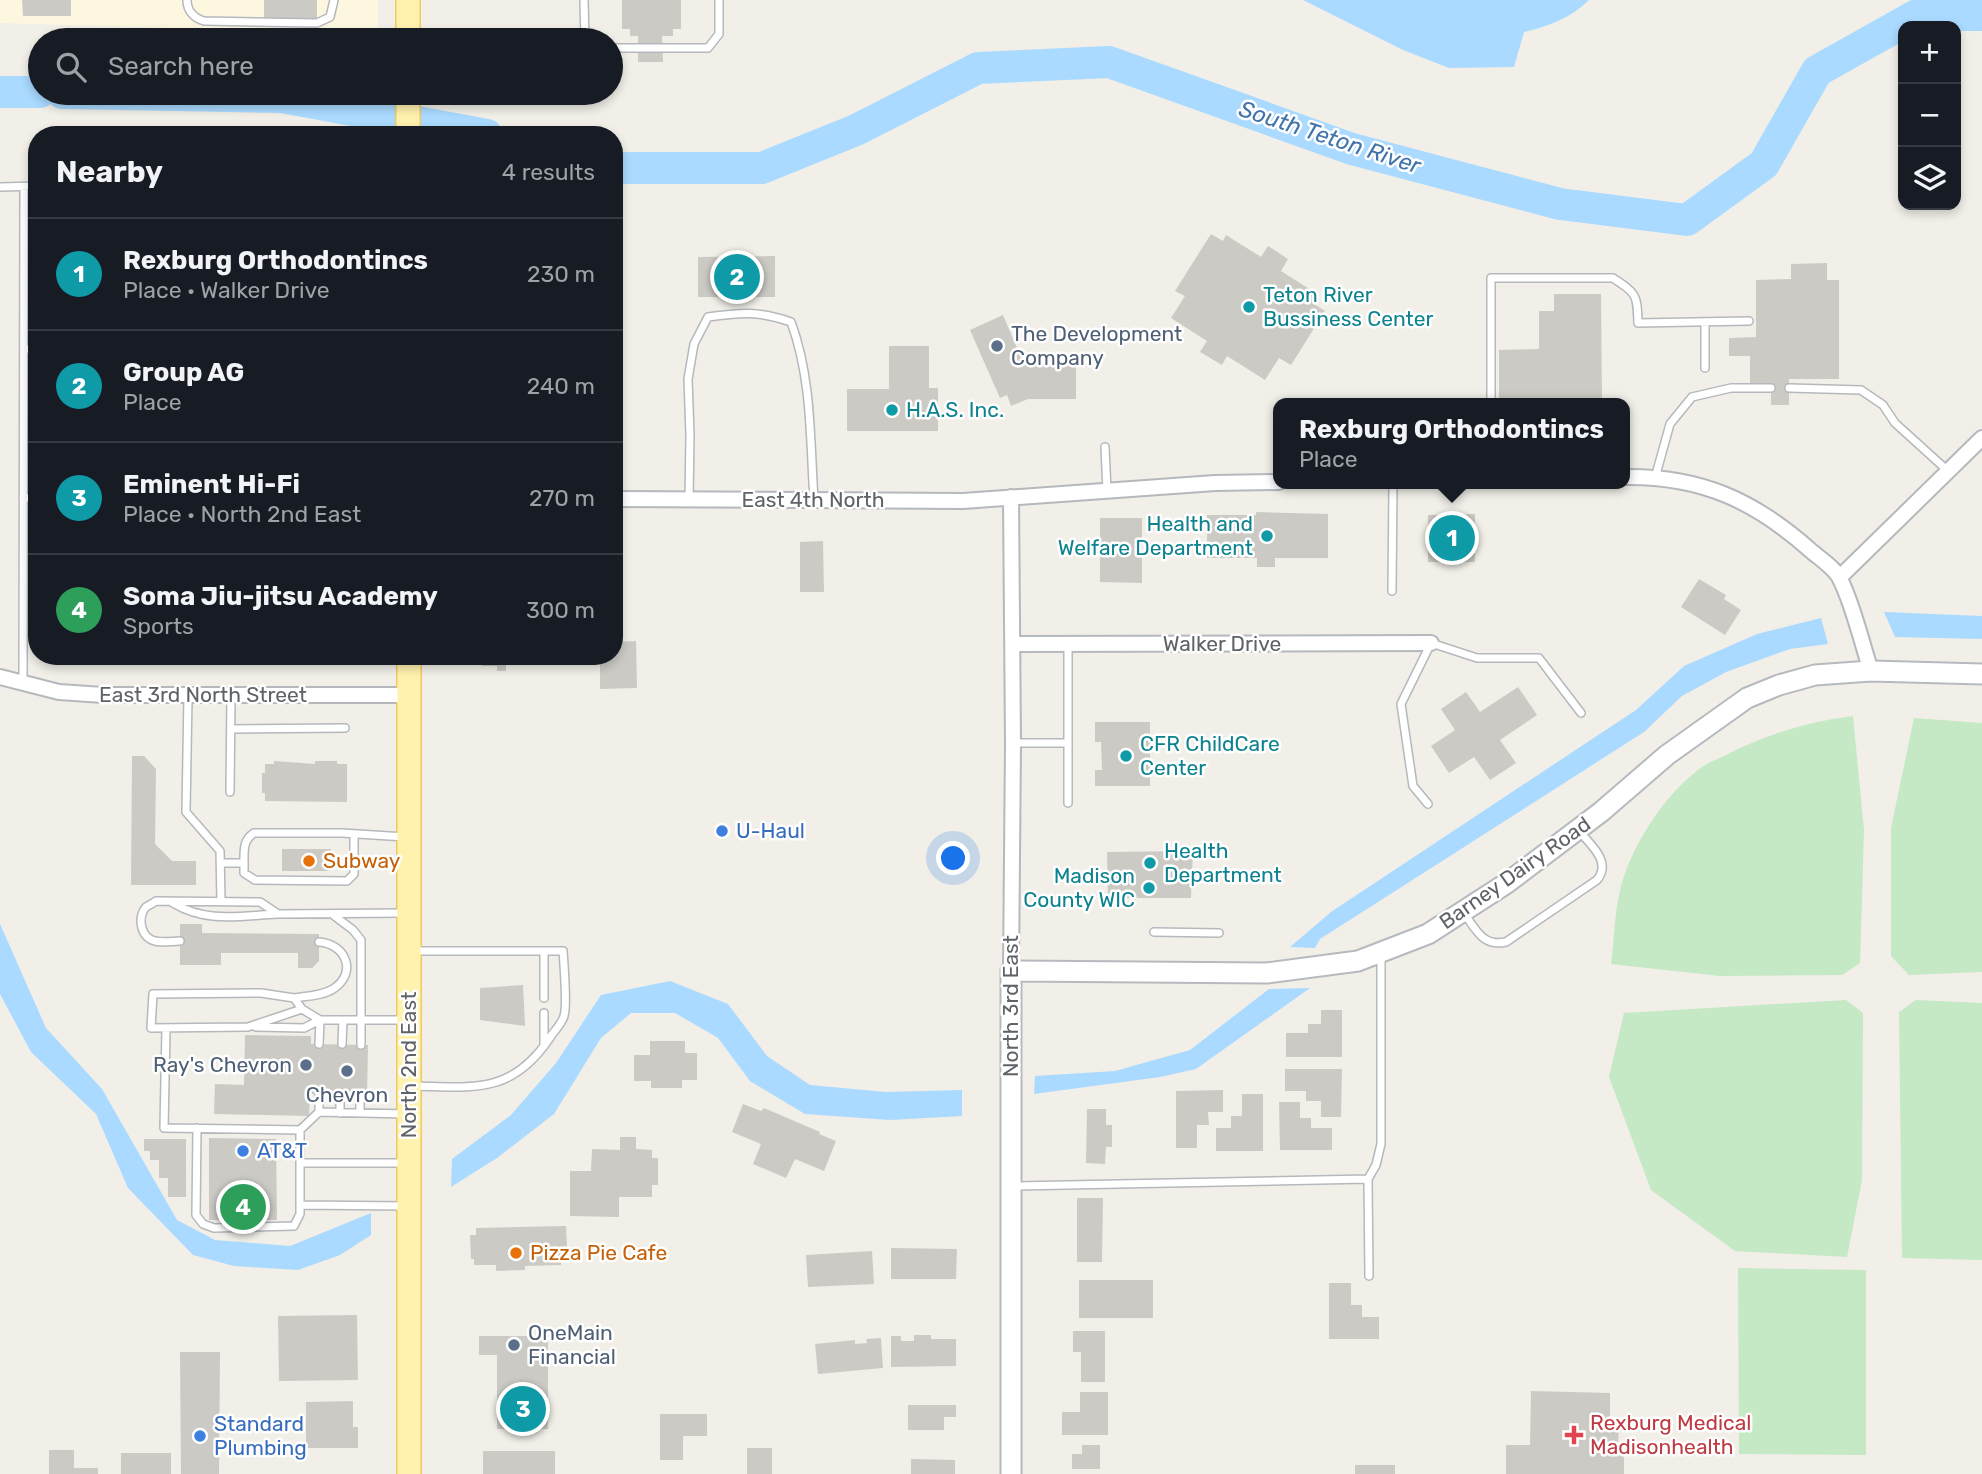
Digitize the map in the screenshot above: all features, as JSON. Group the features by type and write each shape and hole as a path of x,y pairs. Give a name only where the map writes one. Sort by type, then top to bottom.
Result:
{"main road":[{"path":"408,0 408,28"},
{"path":"408,105 408,126"},
{"name":"North 2nd East","path":"409,665 409,1474"}],"street":[{"path":"1840,577 1982,438"},
{"path":"1630,477 1697,484 1744,501 1791,533 1840,577 1871,671"},
{"name":"East 4th North","path":"623,499 964,501 1215,482 1273,482"},
{"name":"North 3rd East","path":"1011,497 1011,1474"},
{"name":"Walker Drive","path":"1013,644 1431,643"},
{"name":"Barney Dairy Road","path":"1011,971 1266,973 1358,961 1428,934 1507,883 1578,830 1667,755 1747,698 1815,675 1871,671 1982,674"},
{"name":"East 3rd North Street","path":"0,677 59,692 103,695 409,695"}],"lane":[{"path":"187,0 187,8 197,19 204,22 317,23 330,17 334,0"},
{"path":"584,0 585,28"},
{"path":"623,48 708,48 719,34 719,0"},
{"path":"0,187 28,187"},
{"path":"23,684 24,187"},
{"path":"1491,398 1491,278 1614,278 1637,298 1638,323 1749,321"},
{"path":"689,499 688,379 694,344 708,317 765,313 792,322 801,348 807,380 814,500"},
{"path":"1705,322 1705,368"},
{"path":"1655,479 1670,424 1692,397 1731,388 1771,388"},
{"path":"1789,388 1861,390 1883,405 1895,423 1948,472"},
{"path":"1105,447 1107,491"},
{"path":"1392,489 1392,591"},
{"path":"23,498 28,498"},
{"path":"1428,804 1413,786 1401,704 1431,643 1477,658 1539,658 1581,713"},
{"path":"1068,644 1068,803"},
{"path":"188,696 186,812 220,851 221,901"},
{"path":"230,792 231,696"},
{"path":"231,729 345,728"},
{"path":"1013,743 1068,743"},
{"path":"1463,912 1480,938 1497,944 1506,942 1597,880 1601,875 1602,862 1578,830"},
{"path":"354,834 354,874 347,881 255,880 244,873 244,848 247,838 254,833 354,834 409,837"},
{"path":"220,863 244,863"},
{"path":"180,941 158,941 149,938 143,930 141,916 146,907 156,901 260,902 278,914"},
{"path":"170,901 190,913 216,917 409,913"},
{"path":"331,914 353,930 361,940 361,1045"},
{"path":"1154,932 1219,933"},
{"path":"319,942 329,943 345,958 347,968 344,979 337,987 327,992 294,998 261,993 153,994 151,1028 304,1028 320,1020 409,1020"},
{"path":"409,951 564,951 564,1016 528,1063 504,1080 478,1087 409,1086"},
{"path":"544,951 544,998"},
{"path":"1368,1276 1368,1179 1376,1165 1381,1144 1381,953"},
{"path":"294,998 302,1009 320,1020"},
{"path":"248,1027 302,1009"},
{"path":"544,1013 544,1045"},
{"path":"319,1044 320,1020"},
{"path":"342,1044 343,1020"},
{"path":"166,1028 164,1128 300,1130"},
{"path":"197,1128 196,1215 203,1224 214,1228 294,1226 300,1214 300,1130 318,1112 318,1094"},
{"path":"340,1095 340,1113"},
{"path":"360,1095 360,1113"},
{"path":"318,1112 409,1114"},
{"path":"300,1163 409,1163"},
{"path":"1010,1186 1368,1179"},
{"path":"300,1205 409,1206"}],"shaded area":[{"path":"0,0 378,0 378,28 172,28 0,23"}],"green space":[{"path":"1853,716 1864,830 1860,963 1842,975 1720,976 1611,964 1619,895 1630,860 1650,824 1674,792 1705,765 1757,741 1803,725"},
{"path":"1914,718 1982,723 1982,972 1909,975 1891,956 1891,828"},
{"path":"1846,1000 1863,1013 1862,1180 1847,1257 1735,1251 1651,1190 1609,1077 1624,1013"},
{"path":"1916,1000 1982,1003 1982,1260 1902,1258 1899,1012"},
{"path":"1738,1268 1866,1270 1866,1455 1739,1454"}],"water":[{"path":"1303,0 1589,0 1575,12 1559,20 1524,32 1514,67 1449,68 1403,50"},
{"path":"1884,612 1982,616 1982,639 1895,637"},
{"path":"1821,618 1828,644 1790,649 1726,672 1682,696 1644,732 1320,939 1315,948 1290,947 1331,912 1636,710 1684,666 1757,634"},
{"path":"0,924 46,1028 102,1089 177,1220 215,1240 290,1246 371,1213 371,1235 340,1255 298,1270 234,1266 193,1255 128,1188 96,1114 31,1052 0,994"},
{"path":"670,981 728,1004 767,1056 810,1085 886,1092 962,1090 962,1116 890,1120 805,1114 750,1081 718,1038 675,1013 631,1013 601,1038 554,1114 497,1158 451,1187 452,1159 511,1115 556,1063 601,995"},
{"path":"1310,988 1196,1069 1160,1077 1034,1094 1035,1076 1115,1071 1190,1050 1269,989"}],"building":[{"path":"22,0 71,0 71,16 23,16"},
{"path":"264,0 317,0 317,19 264,19"},
{"path":"622,0 681,0 681,29 673,29 673,36 662,36 663,62 638,62 638,36 630,36 630,29 622,28"},
{"name":"Teton River Bussiness Center","path":"1211,234 1223,241 1226,235 1261,257 1268,246 1288,259 1281,271 1319,295 1314,304 1325,311 1291,365 1279,358 1265,380 1227,356 1222,365 1200,352 1207,341 1171,318 1185,296 1175,291"},
{"path":"775,256 775,297 698,297 698,257"},
{"path":"1827,263 1827,280 1839,280 1839,379 1789,379 1789,405 1771,405 1771,384 1750,384 1750,356 1729,356 1729,338 1756,337 1756,280 1791,279 1791,264"},
{"path":"1554,294 1601,294 1602,398 1499,398 1499,350 1539,349 1539,311 1554,311"},
{"name":"The Development Company","path":"1003,315 1023,362 1076,363 1076,399 1028,399 1011,406 1007,395 1000,398 970,330"},
{"name":"H.A.S. Inc.","path":"889,346 929,346 929,388 938,388 938,431 847,431 847,389 889,389"},
{"name":"Health and Welfare Department","path":"1256,512 1328,514 1328,558 1275,558 1275,567 1257,567 1257,558 1207,558 1207,515 1256,515"},
{"path":"1475,514 1475,562 1428,562 1428,515"},
{"path":"1100,518 1142,518 1142,583 1100,582"},
{"path":"823,541 824,592 800,592 800,542"},
{"path":"1699,579 1726,595 1724,599 1741,610 1725,635 1681,607"},
{"path":"636,641 637,688 600,689 600,665 623,665 623,642"},
{"path":"506,665 506,671 497,671 497,666 482,666"},
{"path":"1518,687 1537,715 1500,740 1516,763 1490,780 1474,757 1449,773 1431,746 1455,730 1441,709 1466,692 1480,712"},
{"name":"CFR ChildCare Center","path":"1095,722 1150,722 1150,786 1095,786 1095,770 1102,770 1101,742 1095,742"},
{"path":"132,756 144,756 156,769 155,844 172,861 196,861 196,885 131,885"},
{"path":"274,761 315,764 315,761 337,761 337,764 347,764 347,802 265,801 265,793 262,793 262,773 265,773 265,764 274,764"},
{"name":"Subway","path":"282,849 331,849 331,856 337,856 337,866 331,866 331,871 282,871"},
{"path":"1193,851 1191,898 1108,898 1107,852"},
{"path":"180,924 202,924 202,933 319,934 319,961 312,968 298,968 298,953 221,953 221,965 180,965"},
{"path":"523,985 525,1026 480,1020 480,988"},
{"path":"1321,1010 1342,1010 1342,1057 1286,1057 1286,1033 1308,1033 1308,1024 1321,1024"},
{"name":"Ray's Chevron","path":"245,1035 311,1036 311,1044 368,1045 367,1095 310,1094 309,1116 214,1114 215,1084 244,1085"},
{"path":"650,1041 685,1041 685,1053 697,1053 697,1080 682,1080 682,1088 651,1088 651,1081 634,1081 634,1055 650,1055"},
{"path":"1285,1069 1342,1069 1341,1117 1321,1117 1321,1101 1306,1101 1306,1091 1285,1091"},
{"path":"1223,1090 1223,1112 1208,1112 1209,1125 1197,1125 1197,1148 1176,1148 1176,1091"},
{"path":"1242,1094 1263,1094 1263,1151 1216,1151 1216,1128 1231,1128 1231,1116 1242,1116"},
{"path":"1279,1102 1300,1102 1300,1118 1311,1118 1311,1128 1332,1128 1332,1150 1280,1150"},
{"path":"743,1104 761,1111 764,1108 836,1141 824,1171 795,1159 786,1178 753,1164 761,1144 732,1132"},
{"path":"1087,1109 1106,1109 1106,1125 1112,1125 1112,1147 1106,1147 1105,1164 1086,1163"},
{"path":"620,1137 636,1137 636,1149 652,1150 652,1158 658,1158 658,1185 652,1185 652,1197 619,1197 619,1217 570,1216 570,1171 591,1171 592,1149 620,1150"},
{"path":"209,1138 276,1139 277,1220 209,1220"},
{"path":"144,1139 186,1139 186,1197 168,1197 168,1178 159,1178 159,1160 150,1160 150,1151 144,1151"},
{"path":"1077,1198 1103,1198 1102,1262 1077,1262"},
{"name":"Pizza Pie Cafe","path":"566,1226 567,1247 561,1247 561,1265 525,1266 525,1270 496,1271 496,1265 474,1265 474,1259 471,1259 470,1235 476,1235 476,1228"},
{"path":"891,1248 957,1249 956,1279 891,1279"},
{"path":"872,1251 874,1284 808,1287 806,1255"},
{"path":"1079,1280 1153,1280 1153,1318 1079,1318"},
{"path":"1329,1283 1351,1283 1351,1305 1362,1305 1362,1317 1379,1317 1379,1339 1329,1339"},
{"path":"357,1315 358,1380 279,1381 278,1316"},
{"path":"1073,1331 1105,1331 1105,1382 1081,1382 1081,1352 1073,1352"},
{"path":"914,1335 931,1335 931,1339 956,1339 956,1366 891,1367 891,1336 901,1336 901,1341 914,1341"},
{"path":"479,1336 548,1336 548,1429 497,1429 497,1355 479,1355"},
{"path":"881,1338 883,1368 818,1374 815,1344 855,1340 855,1344 867,1343 866,1339"},
{"name":"Standard Plumbing","path":"180,1352 220,1352 219,1474 181,1474"},
{"name":"Rexburg Medical Madisonhealth","path":"1531,1391 1610,1393 1610,1425 1619,1425 1618,1446 1624,1446 1624,1474 1506,1474 1506,1445 1530,1445"},
{"path":"1080,1392 1108,1392 1108,1435 1062,1435 1062,1412 1080,1412"},
{"path":"353,1401 353,1427 358,1427 358,1448 306,1448 306,1402"},
{"path":"908,1405 956,1405 956,1417 944,1417 944,1430 908,1430"},
{"path":"660,1414 707,1414 707,1436 683,1436 683,1460 660,1460"},
{"path":"1082,1445 1100,1445 1100,1469 1072,1469 1072,1454 1082,1454"},
{"path":"747,1448 772,1448 772,1474 747,1474"},
{"path":"49,1450 74,1450 74,1468 98,1468 98,1474 49,1474"},
{"path":"483,1451 555,1451 555,1474 483,1474"},
{"path":"121,1453 171,1453 171,1474 121,1474"},
{"path":"911,1459 955,1460 955,1474 911,1474"},
{"path":"1355,1465 1395,1465 1395,1474 1355,1474"}],"waterway":[{"name":"South Teton River","path":"623,168 762,168 856,130 978,68 1109,62 1352,149 1560,204 1687,220 1764,164 1817,71 1917,15 1982,15"},
{"name":"South Teton River","path":"0,92 28,92"},
{"name":"South Teton River","path":"325,105 438,126"}],"place":[{"name":"Group AG","path":"737,277"},
{"name":"Teton River Bussiness Center","path":"1249,307"},
{"name":"The Development Company","path":"997,346"},
{"name":"H.A.S. Inc.","path":"892,410"},
{"name":"Health and Welfare Department","path":"1267,536"},
{"name":"Rexburg Orthodontincs","path":"1452,538"},
{"name":"CFR ChildCare Center","path":"1126,756"},
{"name":"U-Haul","path":"722,831"},
{"name":"Subway","path":"309,861"},
{"name":"Health Department","path":"1150,863"},
{"name":"Madison County WIC","path":"1149,888"},
{"name":"Ray's Chevron","path":"306,1065"},
{"name":"Chevron","path":"347,1071"},
{"name":"AT&T","path":"243,1151"},
{"name":"Soma Jiu-jitsu Academy","path":"243,1207"},
{"name":"Pizza Pie Cafe","path":"516,1253"},
{"name":"OneMain Financial","path":"514,1345"},
{"name":"Eminent Hi-Fi","path":"523,1409"},
{"name":"Rexburg Medical Madisonhealth","path":"1574,1435"},
{"name":"Standard Plumbing","path":"200,1436"}]}
